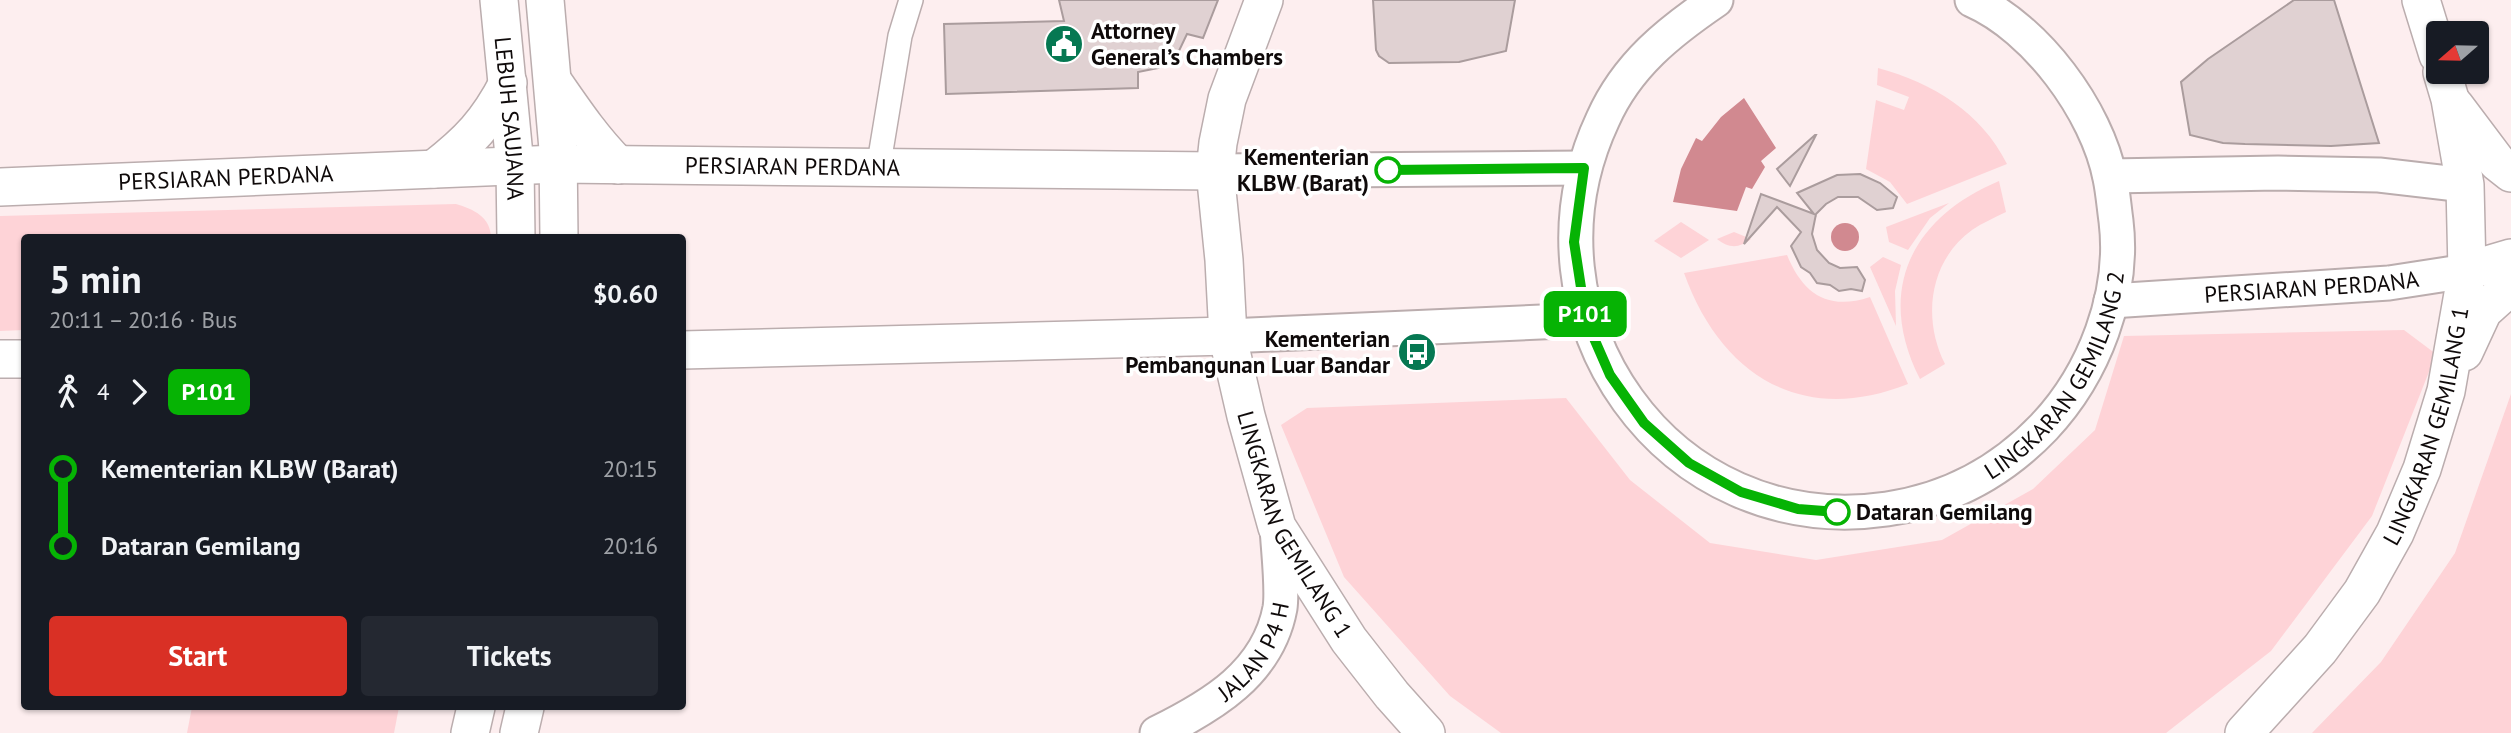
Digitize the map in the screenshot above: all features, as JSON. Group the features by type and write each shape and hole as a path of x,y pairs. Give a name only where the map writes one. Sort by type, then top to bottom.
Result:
{"main road":[{"name":"LEBUH SAUJANA","path":"499,0 515,166 516,234"},
{"name":"LEBUH SAUJANA","path":"545,0 554,82 559,234"},
{"name":"LINGKARAN GEMILANG 1","path":"1264,0 1227,99 1218,143 1215,171 1228,336 1246,415 1277,527 1349,640 1426,733"},
{"path":"2421,0 2427,21"},
{"path":"554,82 580,123 618,165"},
{"path":"434,169 464,146 493,112 508,83"},
{"path":"2446,85 2497,162 2511,173"},
{"name":"LINGKARAN GEMILANG 1","path":"2244,733 2320,649 2362,592 2395,533 2423,469 2446,391 2467,271 2465,185 2446,85"},
{"name":"PERSIARAN PERDANA","path":"0,187 558,164 1215,171"},
{"path":"2465,185 2511,194"},
{"name":"PERSIARAN PERDANA","path":"2467,271 2511,258"},
{"path":"2446,391 2483,311 2511,286"},
{"path":"686,350 1228,336"},
{"path":"0,359 21,359"},
{"path":"470,733 475,710"},
{"path":"519,733 524,710"}],"street":[{"path":"878,169 900,36 911,0"},
{"name":"LINGKARAN GEMILANG 2","path":"1716,0 1671,31 1633,70 1603,117 1584,168 1574,242 1586,320 1610,375 1630,404 1644,423 1689,463 1752,496 1798,509 1857,514 1916,505 1971,484 2020,451 2061,408 2080,378 2092,358 2111,302 2118,239 2110,176 2091,124 2063,76 2025,36 1972,0"},
{"name":"PERSIARAN PERDANA","path":"1215,171 1584,168"},
{"path":"2110,176 2278,173 2379,175 2465,185"},
{"name":"PERSIARAN PERDANA","path":"2111,302 2389,283 2467,271"},
{"path":"1228,336 1586,320"},
{"name":"JALAN P4 H","path":"1157,733 1227,693 1253,665 1266,646 1280,607 1277,527"}],"shaded area":[{"path":"1878,68 1918,82 1953,102 1984,129 2007,164 1907,204 1890,182 1866,169 1876,100 1904,110 1909,97 1877,85"},
{"path":"1744,98 1776,148 1761,161 1765,167 1752,189 1746,187 1737,211 1673,202 1681,169 1696,138 1702,141 1721,117"},
{"path":"1999,181 2006,212 1972,230 1946,258 1938,274 1932,310 1933,328 1945,364 1920,379 1907,347 1901,316 1902,287 1910,261 1923,237 1943,215 1968,197"},
{"path":"1949,203 1930,218 1908,250 1889,242 1886,227"},
{"path":"456,204 480,215 488,225 490,234 21,234 21,330 0,331 0,216"},
{"path":"1681,222 1709,240 1681,258 1654,241"},
{"path":"1845,223 1855,227 1859,237 1855,247 1845,251 1835,247 1831,237 1835,227"},
{"path":"1734,232 1751,239 1734,246 1717,239"},
{"path":"1787,255 1801,280 1819,296 1842,302 1870,297 1908,384 1869,396 1833,399 1800,394 1770,383 1743,364 1720,340 1700,309 1684,273"},
{"path":"1883,257 1901,265 1895,291 1896,326 1870,267"},
{"path":"2404,330 2436,354 2372,516 2271,651 2166,733 1501,733 1450,696 1344,577 1281,425 1307,408 1566,398 1630,480 1710,543 1816,560 1942,540 2033,489 2095,430 2124,336"},
{"path":"2511,394 2511,733 2312,733 2381,662 2455,553"},
{"path":"191,710 398,710 394,733 187,733"}],"building":[{"name":"Attorney General’s Chambers","path":"1059,0 1218,0 1203,38 1187,34 1178,53 1169,63 1138,72 1138,88 946,94 944,24 1064,21"},
{"path":"1373,0 1515,0 1506,51 1459,62 1389,63 1379,56 1376,50"},
{"path":"2294,0 2334,0 2379,143 2331,146 2245,144 2223,143 2190,135 2181,82 2208,59"},
{"path":"1816,135 1790,186 1777,169"},
{"path":"1860,174 1880,183 1897,197 1893,208 1877,210 1858,197 1838,197 1816,214 1812,234 1817,250 1829,263 1840,268 1857,267 1865,280 1862,291 1839,291 1830,285 1817,283 1810,273 1801,267 1791,246 1801,232 1777,207 1744,244 1761,194 1814,214 1797,193 1837,175"}],"bus line":[{"name":"P101","path":"1388,170 1584,168 1574,242 1586,320 1610,375 1644,423 1689,463 1741,492 1798,509 1837,512"}],"place":[{"name":"Attorney General’s Chambers","path":"1064,44"},
{"name":"Kementerian KLBW (Barat)","path":"1388,170"},
{"name":"Kementerian Pembangunan Luar Bandar","path":"1417,352"},
{"name":"Dataran Gemilang","path":"1837,512"}]}
